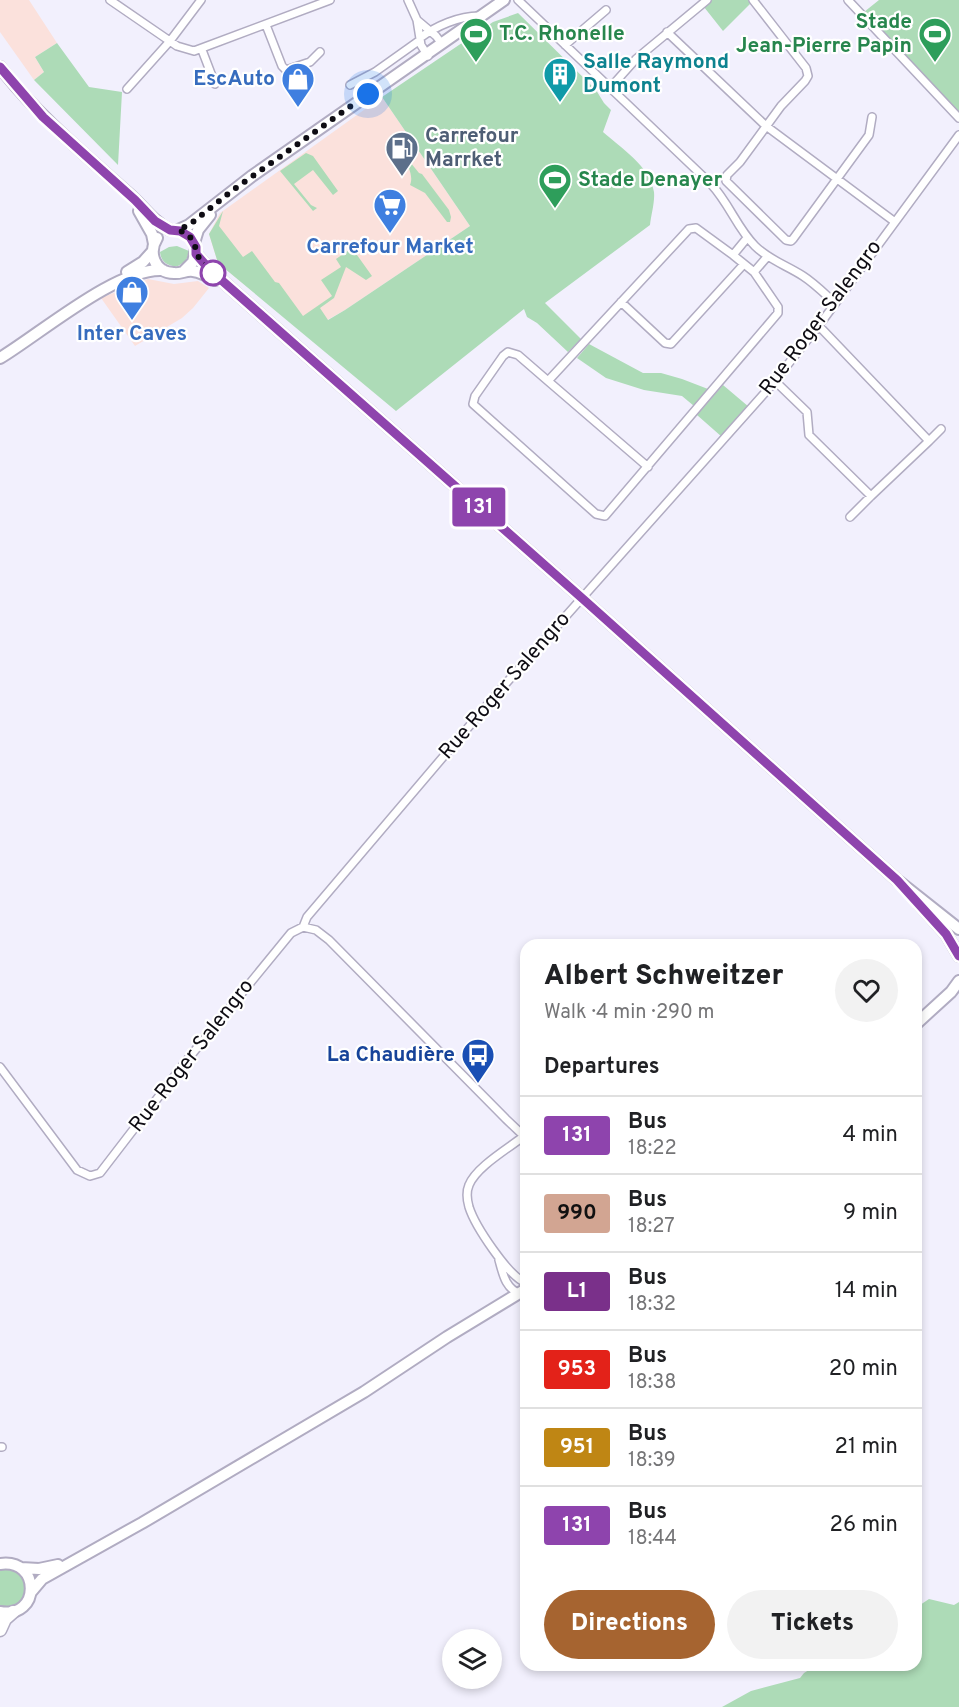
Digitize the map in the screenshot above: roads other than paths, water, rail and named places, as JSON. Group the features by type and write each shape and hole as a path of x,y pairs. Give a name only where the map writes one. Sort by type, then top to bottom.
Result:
{"highway":[{"path":"0,1630 6,1612"}],"main road":[{"path":"0,356 82,295 138,266 161,234 189,225 238,186 504,0"},
{"path":"184,271 191,265 200,226 216,209 392,86 427,55"},
{"path":"0,67 43,117 155,221 187,234 195,249 229,286 897,880 959,929"},
{"path":"0,75 36,115 136,208 150,230 155,261 163,270"},
{"path":"0,356 92,296 138,273 163,270 172,273 184,271 199,273 229,286"},
{"path":"897,880 946,934 959,956"},
{"path":"922,1019 951,992 959,981"},
{"path":"922,1020 959,996"},
{"path":"392,1375 442,1340 493,1310 520,1297"},
{"path":"6,1612 25,1605 31,1592 42,1579 76,1558 142,1523 412,1365 520,1298"},
{"path":"0,1564 11,1563 21,1568 43,1568 76,1558"},
{"path":"21,1568 29,1579 31,1592"}],"street":[{"path":"110,0 187,50 202,50 330,0"},
{"path":"126,89 170,41 201,0"},
{"path":"408,0 417,20 420,39 427,55"},
{"path":"518,0 711,184 747,237 767,257 807,279 835,303"},
{"path":"610,88 636,59 706,0"},
{"path":"753,0 806,68 808,74 805,81 782,106 728,175 726,181 786,240 794,239 869,135 872,117"},
{"path":"848,0 959,118"},
{"path":"565,45 606,10"},
{"path":"350,85 375,72 430,31 466,16 482,16"},
{"path":"417,20 442,44"},
{"path":"266,25 282,66 286,70 310,62 320,52"},
{"path":"667,32 766,126 895,222"},
{"path":"202,50 215,84"},
{"name":"Rue Roger Salengro","path":"0,1067 75,1167 84,1174 93,1176 100,1173 173,1077 293,931 303,927 307,917 506,682 583,599 775,381 959,135"},
{"path":"548,381 689,229 696,228 734,255 754,272 778,307 778,313 609,513 603,516 598,515 473,404 474,396 503,356 508,352 518,355 548,381 648,466"},
{"path":"734,255 747,237"},
{"path":"754,272 767,257"},
{"path":"621,302 665,343 671,344 744,264"},
{"path":"819,325 929,441"},
{"path":"775,381 807,412 809,435 871,496"},
{"path":"850,517 941,429"},
{"path":"303,927 313,929 328,940 520,1132"},
{"path":"520,1141 476,1174 467,1190 470,1211 498,1257 520,1279"},
{"path":"498,1257 506,1283 520,1294"},
{"path":"515,1276 520,1288"},
{"path":"493,1310 504,1297 506,1283"}],"place":[{"name":"T.C. Rhonelle","path":"476,63"},
{"name":"Stade Jean-Pierre Papin","path":"935,63"},
{"name":"Salle Raymond Dumont","path":"560,103"},
{"name":"EscAuto","path":"298,108"},
{"name":"Carrefour Marrket","path":"402,177"},
{"name":"Stade Denayer","path":"555,209"},
{"name":"Carrefour Market","path":"390,234"},
{"name":"Inter Caves","path":"132,321"},
{"name":"La Chaudière","path":"478,1084"}]}
